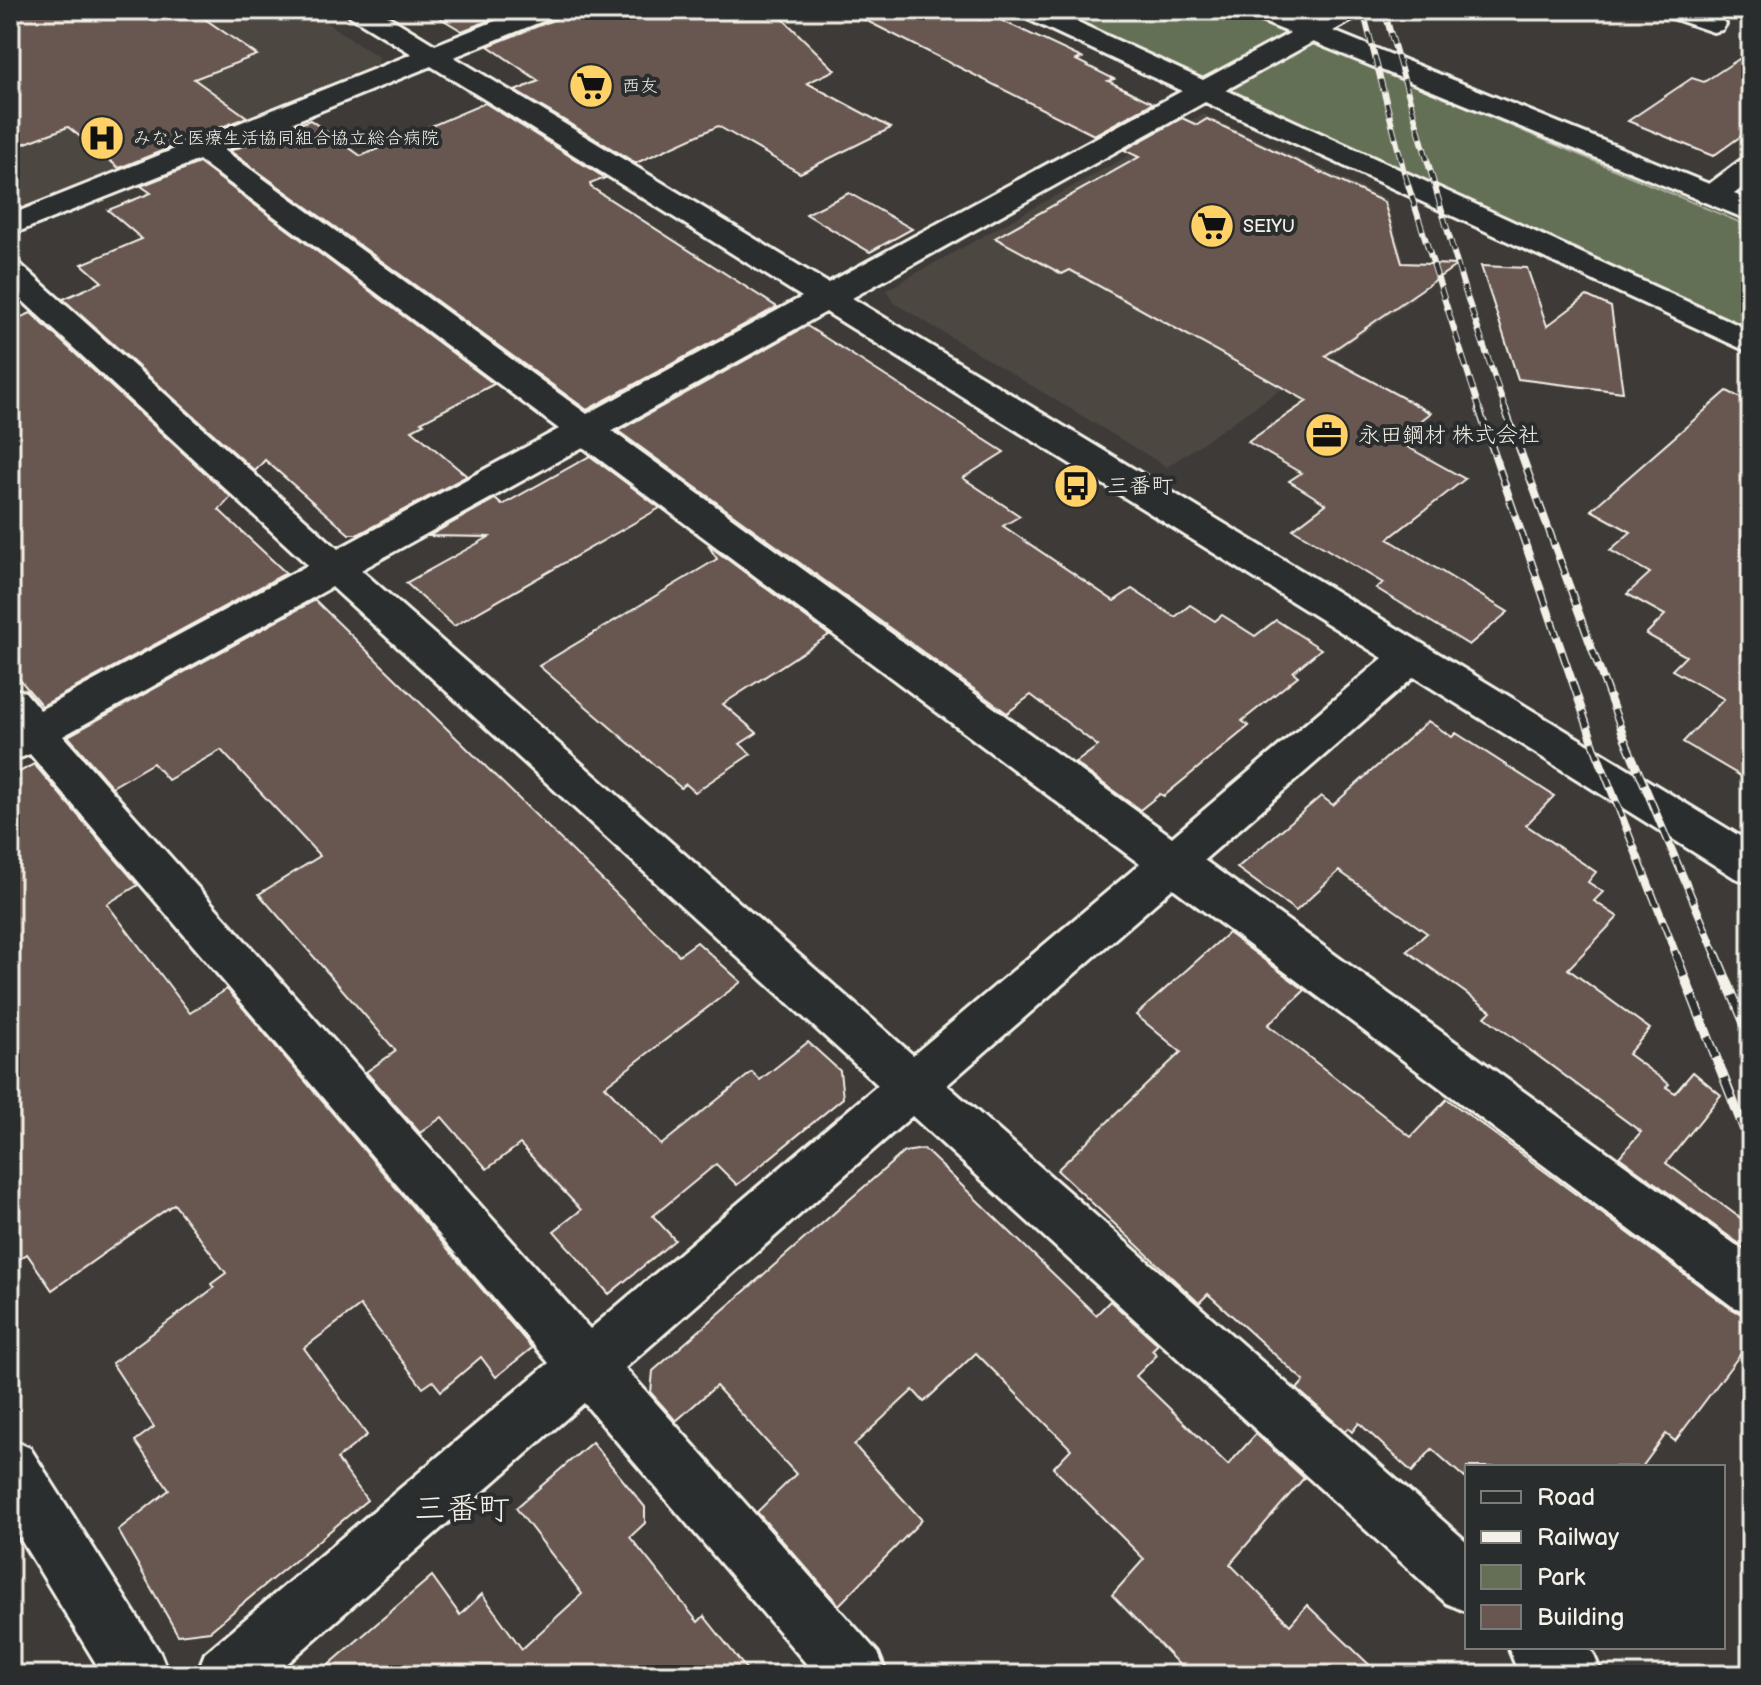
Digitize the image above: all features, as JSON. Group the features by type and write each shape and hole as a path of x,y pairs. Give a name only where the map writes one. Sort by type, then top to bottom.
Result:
{"street":[{"path":"359,10 1751,865"},
{"path":"10,226 546,10"},
{"path":"1030,10 1751,343"},
{"path":"1258,10 1751,212"},
{"path":"856,1675 18,727 335,568 1351,10"},
{"path":"1675,10 1713,24"},
{"path":"203,149 1751,1288"},
{"path":"1713,196 1751,166"},
{"path":"10,272 335,568 1465,1580"},
{"path":"227,1675 1411,657"},
{"path":"10,1468 138,1675"},
{"path":"1541,1649 1571,1675"}],"shaded area":[{"name":"みなと医療生活協同組合協立総合病院","path":"10,10 307,10 379,57 378,64 10,212"},
{"path":"1203,114 1386,199 1415,298 1167,467 894,303 886,290"}],"green space":[{"path":"1048,10 1236,10 1751,227 1751,333"}],"building":[{"name":"みなと医療生活協同組合協立総合病院","path":"10,10 192,10 257,55 194,79 247,117 119,168 68,127 10,149"},
{"path":"427,10 515,10 462,31"},
{"path":"562,10 774,10 835,70 807,83 891,128 800,173 718,126 636,163 515,91 539,81 488,46 556,19"},
{"path":"845,10 960,10 979,20 990,15 1082,58 1076,60 1114,79 1108,81 1153,103 1094,135"},
{"path":"1751,51 1751,129 1713,156 1628,121 1692,78 1704,82"},
{"path":"485,103 605,178 590,184 591,187 777,307 587,410 230,151 310,120 361,156"},
{"path":"1182,118 1197,125 1207,119 1384,202 1402,263 1457,265 1325,356 1431,413 1395,440 1465,479 1388,539 1508,612 1469,645 1376,588 1383,583 1293,529 1326,504 1289,481 1301,473 1248,442 1307,401 1070,270 1062,274 995,238 1139,157 1124,150"},
{"path":"199,163 494,384 421,422 424,424 412,430 467,476 359,534 349,534 265,460 255,471 63,299 102,282 82,264 142,239 108,210 151,193 141,186"},
{"path":"849,193 912,229 870,252 806,214"},
{"path":"1481,266 1527,268 1547,326 1587,296 1611,307 1623,392 1518,379"},
{"path":"31,313 231,497 219,510 286,573 42,706 10,668 10,322"},
{"path":"807,326 1004,452 963,478 1020,516 1003,526 1114,601 1132,589 1175,617 1190,605 1215,621 1222,615 1255,636 1276,620 1321,649 1293,672 1298,676 1242,721 1249,726 1164,796 1160,794 1140,810 1075,763 1098,746 1031,695 1007,713 618,431"},
{"path":"1727,391 1751,403 1751,782 1683,742 1724,699 1672,670 1686,656 1646,634 1665,615 1627,594 1650,573 1610,550 1631,532 1591,510"},
{"path":"590,456 660,508 454,626 406,583 489,537 429,536 495,499 502,505"},
{"path":"708,545 829,635 723,704 757,733 740,744 751,754 695,792 686,784 681,788 539,666 717,559"},
{"path":"315,600 679,955 697,942 741,982 605,1086 661,1145 752,1072 760,1080 808,1042 840,1071 843,1098 737,1185 716,1164 653,1216 675,1240 609,1294 554,1231 581,1210 520,1144 487,1169 442,1117 420,1133 366,1072 396,1051 259,894 320,856 221,750 168,780 153,763 112,787 68,736"},
{"path":"1428,721 1452,737 1456,733 1554,796 1526,825 1596,872 1588,882 1603,892 1594,901 1618,917 1568,969 1650,1029 1628,1054 1669,1084 1666,1087 1675,1093 1693,1072 1721,1095 1666,1163 1751,1226 1751,1232 1741,1245 1619,1157 1641,1132 1485,1017 1491,1011 1407,951 1427,933 1339,871 1296,911 1237,868 1321,796 1333,805"},
{"path":"34,764 138,885 107,904 190,1013 227,989 532,1348 496,1377 481,1357 441,1391 433,1381 423,1388 360,1306 304,1348 367,1435 337,1459 367,1500 210,1631 178,1635 118,1530 169,1490 135,1441 154,1427 112,1363 214,1288 211,1284 226,1273 174,1204 52,1290 27,1254 10,1266 10,777"},
{"path":"1228,933 1305,990 1268,1025 1411,1137 1447,1099 1730,1308 1751,1319 1751,1340 1675,1441 1666,1434 1643,1465 1465,1465 1465,1478 1432,1449 1412,1472 1359,1423 1352,1432 1348,1428 1345,1431 1297,1389 1304,1381 1208,1294 1199,1303 1057,1170 1181,1052 1136,1015"},
{"path":"924,1149 1096,1315 1110,1301 1158,1344 1152,1350 1157,1355 1136,1376 1228,1465 1256,1434 1304,1478 1230,1564 1290,1625 1307,1605 1380,1675 1189,1675 1112,1595 1144,1559 1053,1468 1071,1449 976,1353 924,1402 913,1390 854,1445 922,1520 839,1605 757,1512 796,1474 716,1386 676,1421 651,1393 653,1371 904,1152"},
{"path":"592,1442 645,1507 645,1523 630,1537 698,1622 704,1616 751,1675 317,1675 432,1576 460,1615 482,1594 522,1649 582,1594 516,1508"}],"railway":[{"path":"1363,10 1404,172 1480,411"},
{"path":"1384,10 1465,291 1506,411"},
{"path":"1479,409 1596,751 1677,957"},
{"path":"1505,409 1624,737 1717,957"},
{"path":"1676,955 1751,1147"},
{"path":"1716,955 1751,1039"}],"place":[{"name":"西友","path":"591,86"},
{"name":"みなと医療生活協同組合協立総合病院","path":"102,138"},
{"name":"SEIYU","path":"1212,226"},
{"name":"永田鋼材 株式会社","path":"1327,435"},
{"name":"三番町","path":"1076,486"}],"district":[{"name":"三番町","path":"462,1509"}]}
